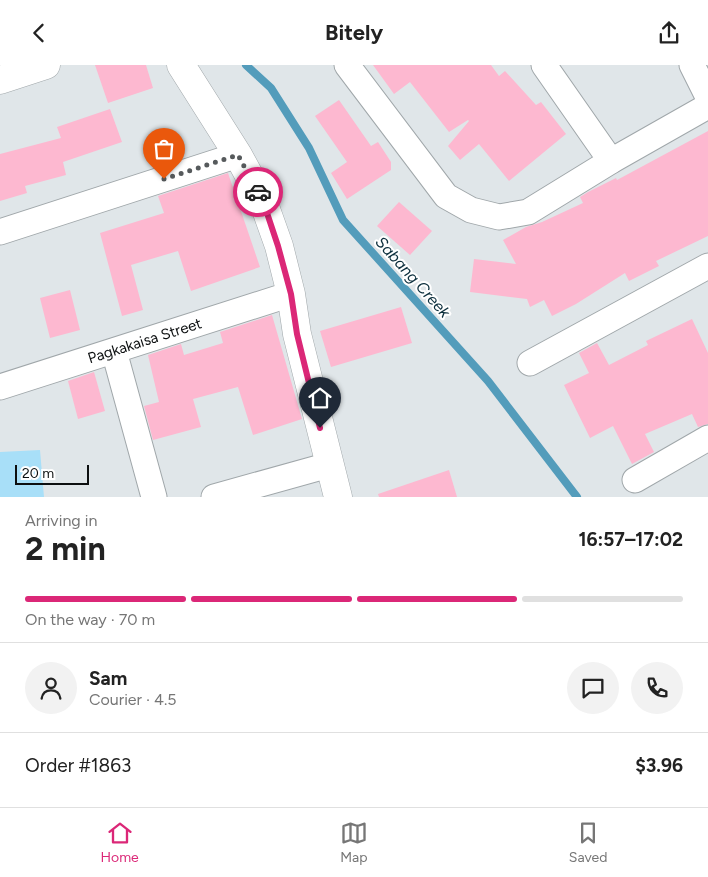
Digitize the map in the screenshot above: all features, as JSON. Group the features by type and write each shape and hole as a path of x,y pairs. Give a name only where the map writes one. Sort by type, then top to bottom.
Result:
{"street":[{"path":"0,80 46,65"},
{"path":"181,65 238,155 263,201 291,294 297,334 338,497"},
{"path":"347,65 446,196 471,210 499,217 528,212 611,161 708,106"},
{"path":"544,65 611,161"},
{"path":"692,65 708,97"},
{"path":"0,233 238,155"},
{"path":"530,363 708,266"},
{"name":"Pagkakaisa Street","path":"0,387 291,294"},
{"path":"114,351 154,497"},
{"path":"635,480 708,438"},
{"path":"214,497 329,465"}],"shaded area":[{"path":"40,450 44,497 0,497 0,452"}],"building":[{"path":"95,65 146,65 153,88 108,103"},
{"path":"373,65 491,65 499,76 505,71 536,105 541,102 566,134 509,181 479,144 460,160 448,146 468,120 449,132 410,82 394,94"},
{"path":"339,100 371,146 378,142 391,162 391,170 347,199 331,173 347,162 315,116"},
{"path":"110,109 122,142 63,162 66,175 25,186 27,193 0,201 0,154 61,138 57,127"},
{"path":"708,131 708,236 656,261 659,266 629,281 625,273 576,304 552,316 544,300 530,307 527,299 470,292 474,259 516,264 503,240 526,227 542,222 583,203 580,197 588,192 616,178 617,180"},
{"path":"228,173 260,267 191,291 178,251 131,265 143,310 122,316 100,233 164,213 158,196"},
{"path":"399,202 432,231 410,255 377,226"},
{"path":"70,290 80,330 50,338 40,298"},
{"path":"401,307 412,343 331,367 320,331"},
{"path":"272,315 302,419 253,435 238,387 193,399 201,427 153,440 144,406 159,402 148,355 181,344 184,355 223,343 220,332"},
{"path":"692,319 708,353 708,424 698,427 692,414 645,434 654,452 632,464 613,426 590,438 564,385 589,373 579,353 597,343 609,365 648,345 646,341"},
{"path":"94,372 105,411 78,419 68,381"},
{"path":"449,470 457,497 379,497 378,494"}],"waterway":[{"name":"Sabang Creek","path":"246,65 271,88 309,148 343,220 488,381 577,497"}],"way so far":[{"path":"164,179 238,155 258,192"}],"route":[{"path":"258,192 263,201 278,246 291,294 297,334 320,428"}]}
